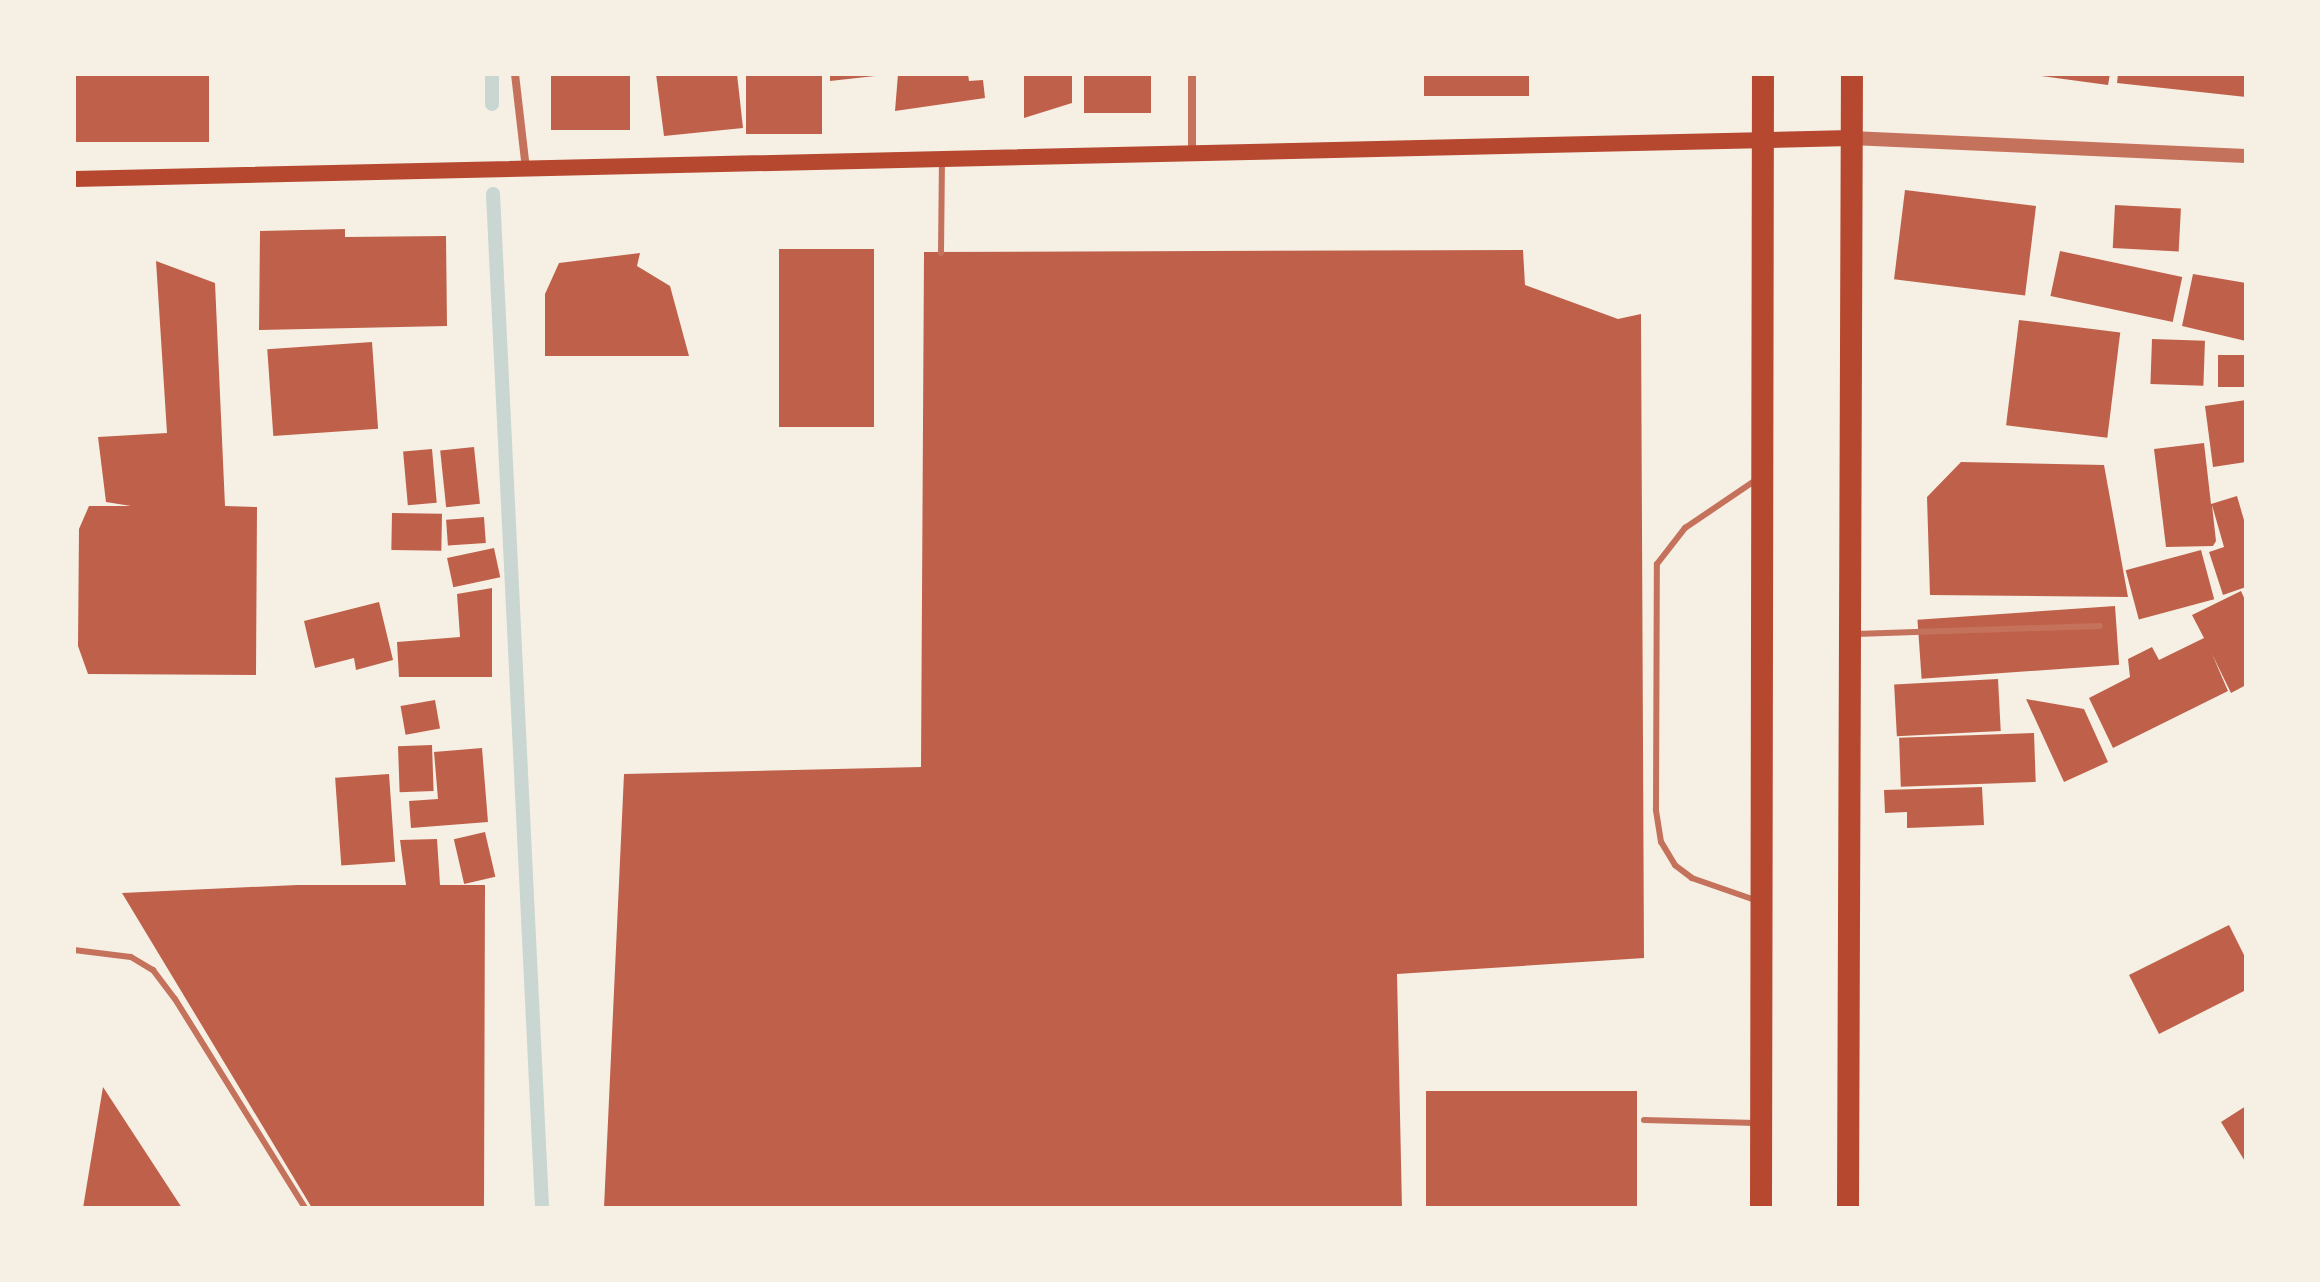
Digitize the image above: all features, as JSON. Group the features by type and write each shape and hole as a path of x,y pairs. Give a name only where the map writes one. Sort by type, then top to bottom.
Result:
{"highway":[{"path":"1761,1208 1763,74"},
{"path":"1848,1208 1852,74"}],"main road":[{"path":"74,179 1851,138"}],"street":[{"path":"515,74 526,170"},
{"path":"1192,74 1192,154"},
{"path":"1851,138 2246,156"}],"lane":[{"path":"941,253 942,159"},
{"path":"1762,476 1685,528 1657,564 1656,794 1661,842 1675,865 1692,878 1762,903"},
{"path":"1848,634 2100,626"},
{"path":"74,950 131,957 153,970 175,999 305,1208"},
{"path":"1644,1120 1761,1123"}],"building":[{"path":"74,74 209,74 209,142 74,142"},
{"path":"551,74 630,74 630,130 551,130"},
{"path":"656,74 737,74 743,128 664,136"},
{"path":"746,74 822,74 822,134 746,134"},
{"path":"830,74 875,74 875,76 830,81"},
{"path":"898,74 968,74 969,81 983,80 985,98 895,111"},
{"path":"1024,74 1072,74 1072,103 1024,118"},
{"path":"1084,74 1151,74 1151,113 1084,113"},
{"path":"1424,74 1529,74 1529,96 1424,96"},
{"path":"2027,74 2110,74 2108,85"},
{"path":"2118,74 2246,74 2246,97 2117,83"},
{"path":"1905,190 2036,206 2025,295 1894,279"},
{"path":"2115,205 2181,208 2179,251 2113,248"},
{"path":"345,229 345,237 446,236 447,326 259,330 260,231"},
{"path":"779,249 874,249 874,427 779,427"},
{"path":"1523,250 1525,285 1618,319 1641,314 1644,958 1397,974 1402,1208 604,1208 624,774 921,767 924,252"},
{"path":"2060,251 2182,277 2173,322 2050,296"},
{"path":"640,253 637,266 670,286 689,356 545,356 545,294 559,263"},
{"path":"156,261 215,283 225,506 257,507 256,675 88,674 78,646 79,529 89,506 131,506 106,502 98,437 167,433"},
{"path":"2193,274 2246,283 2246,341 2182,326"},
{"path":"2019,320 2120,332 2107,438 2006,425"},
{"path":"2152,339 2205,341 2203,386 2150,384"},
{"path":"372,342 378,429 273,436 267,349"},
{"path":"2218,355 2246,355 2246,387 2218,387"},
{"path":"2246,400 2246,462 2213,467 2205,406"},
{"path":"2204,443 2211,504 2237,496 2246,527 2246,587 2223,595 2209,552 2224,547 2212,505 2216,541 2213,546 2166,547 2154,449"},
{"path":"474,447 480,504 446,507 440,451"},
{"path":"432,449 437,503 408,505 403,452"},
{"path":"1961,462 2104,465 2128,597 1930,595 1927,497"},
{"path":"392,513 442,514 441,551 391,550"},
{"path":"484,517 486,543 448,546 446,520"},
{"path":"494,548 500,577 453,587 447,558"},
{"path":"2201,550 2214,599 2139,619 2126,570"},
{"path":"492,588 492,677 399,677 397,642 460,637 457,594"},
{"path":"2241,591 2246,602 2246,685 2231,693 2212,654 2228,691 2113,748 2089,698 2130,677 2128,659 2152,647 2159,660 2204,638 2192,615"},
{"path":"379,602 393,660 356,670 354,658 315,668 304,621"},
{"path":"2115,606 2119,665 1922,679 1917,620"},
{"path":"1998,679 2001,731 1897,736 1894,684"},
{"path":"2026,699 2084,709 2108,762 2064,782"},
{"path":"435,700 440,729 406,735 401,706"},
{"path":"2034,733 2036,782 1901,787 1899,738"},
{"path":"432,745 434,791 400,792 398,746"},
{"path":"482,748 488,822 411,828 409,801 438,799 434,752"},
{"path":"389,774 395,862 341,866 335,778"},
{"path":"1982,787 1984,825 1907,828 1907,812 1885,813 1884,790"},
{"path":"485,832 495,877 464,884 454,839"},
{"path":"437,839 440,885 485,885 484,1208 312,1208 122,893 297,885 406,885 400,840"},
{"path":"2229,925 2246,959 2246,990 2159,1034 2129,975"},
{"path":"103,1087 182,1208 83,1208"},
{"path":"1426,1091 1637,1091 1637,1208 1426,1208"},
{"path":"2246,1106 2246,1163 2221,1122"}],"waterway":[{"path":"492,74 492,104"},
{"path":"493,194 542,1208"}]}
